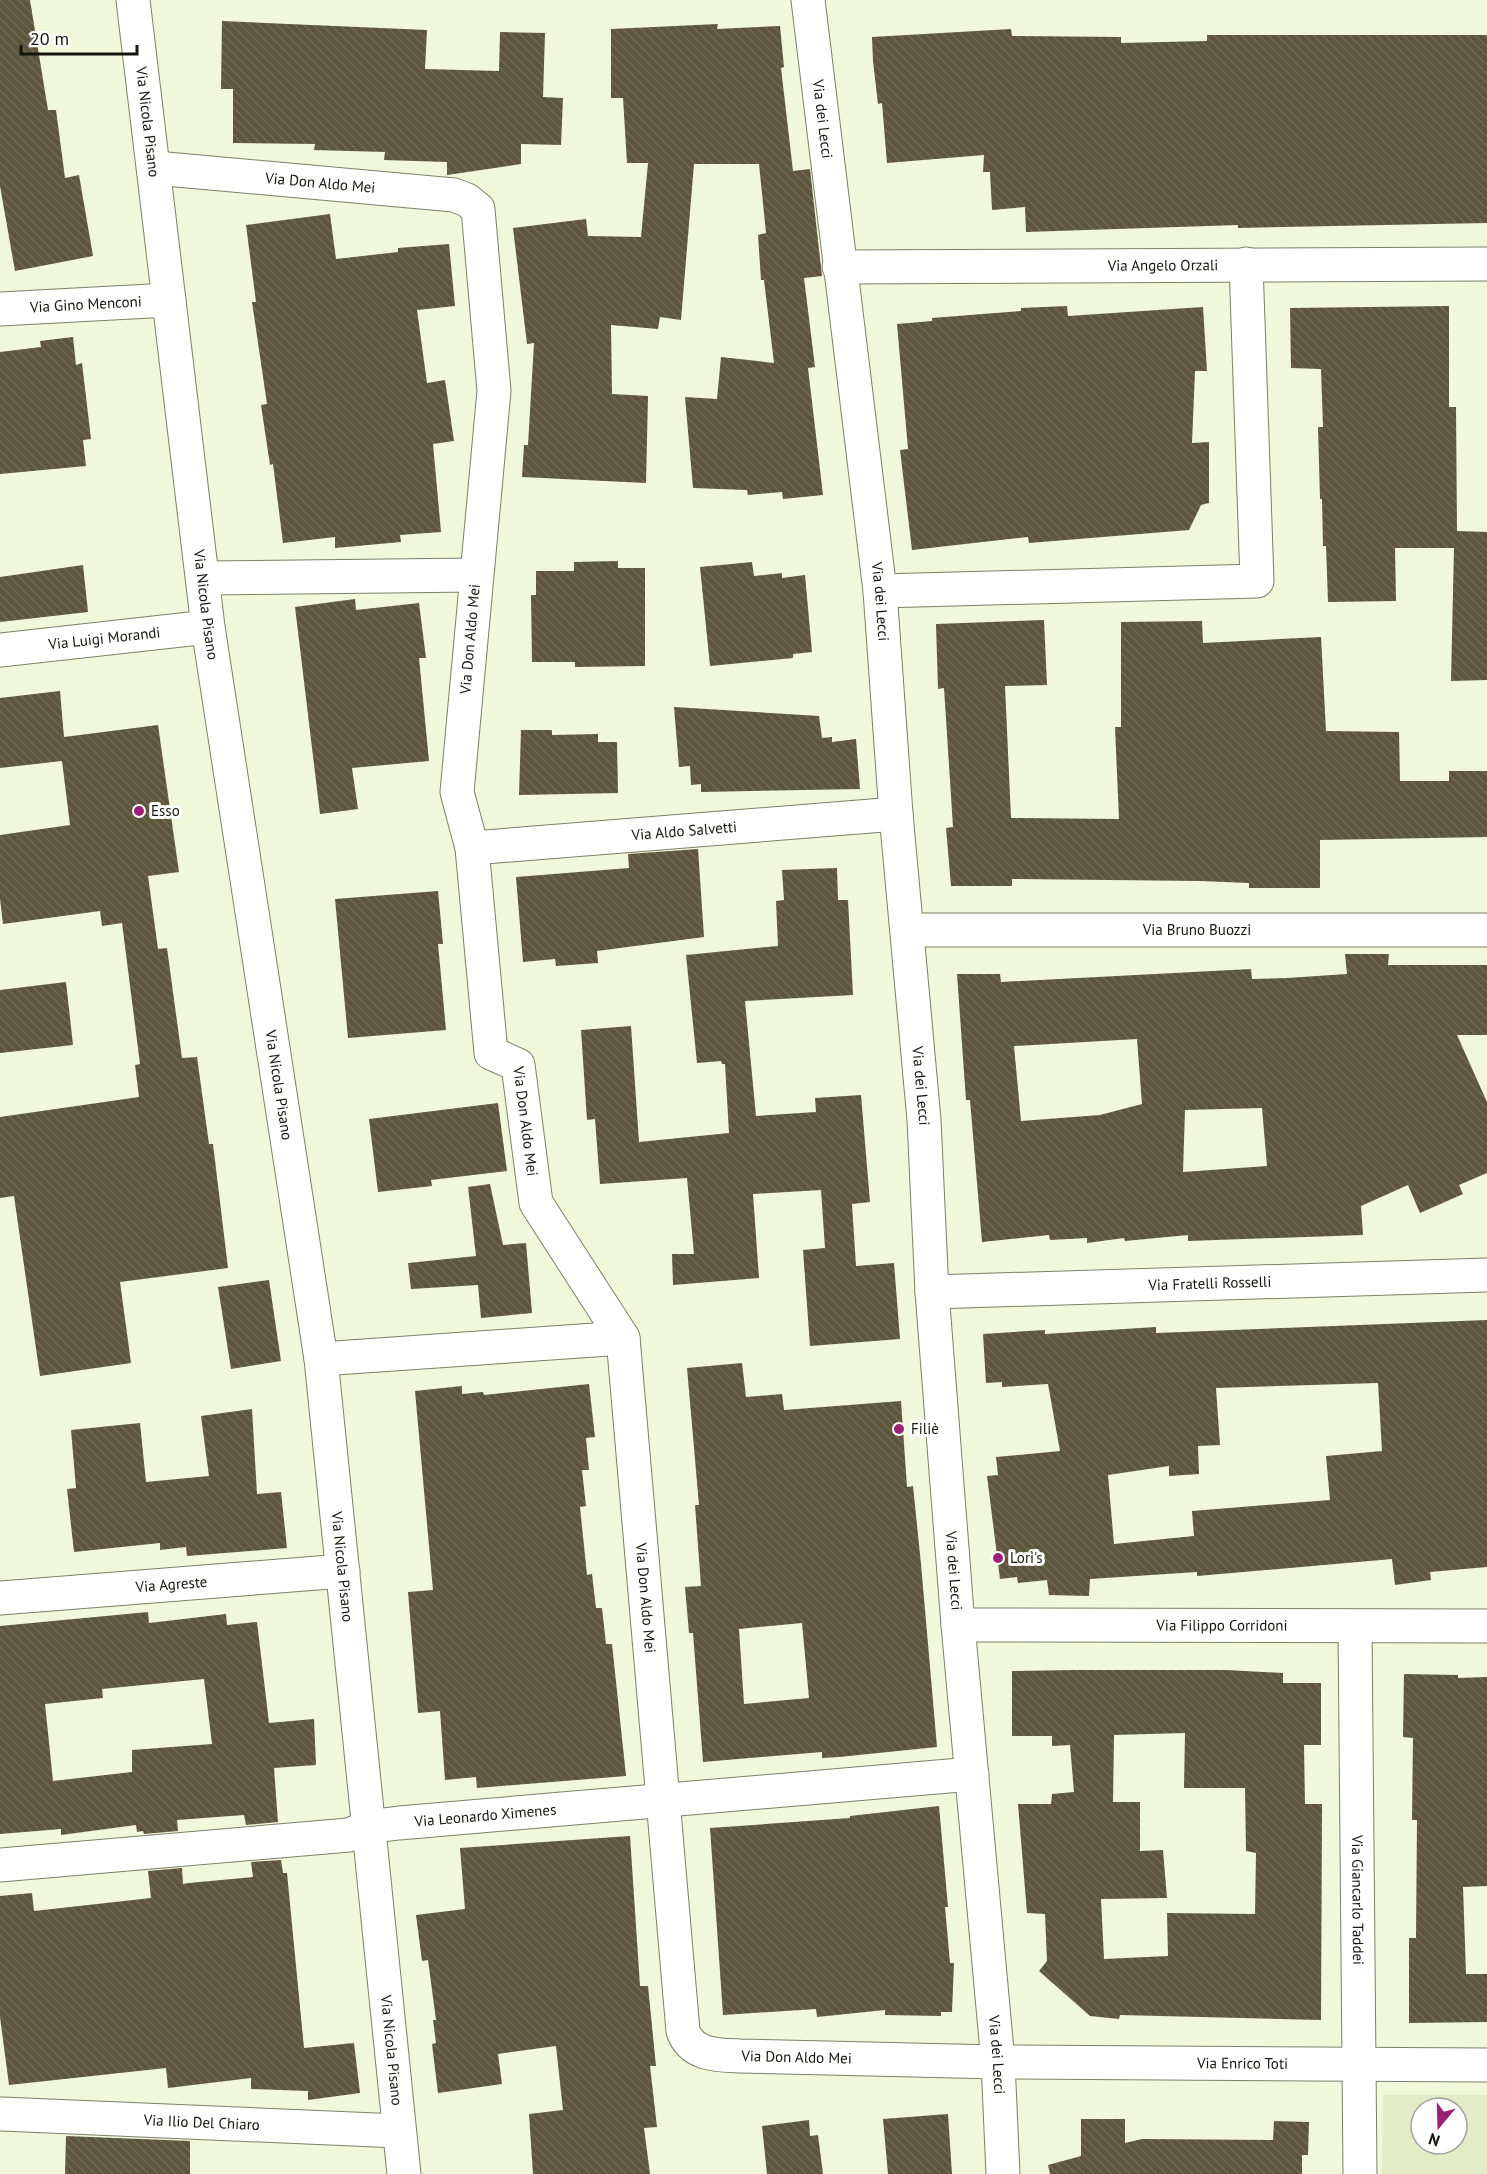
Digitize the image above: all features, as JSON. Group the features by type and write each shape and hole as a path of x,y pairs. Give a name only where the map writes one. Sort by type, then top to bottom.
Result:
{"street":[{"name":"Via Nicola Pisano","path":"133,0 155,168 208,627 321,1359 404,2174"},
{"name":"Via dei Lecci","path":"808,0 880,591 896,814 924,1120 932,1292 958,1625 998,2062 1003,2174"},
{"name":"Via Don Aldo Mei","path":"155,168 454,195 467,200 477,209 494,391 457,792 472,848 491,1053 518,1065 536,1203 623,1338 683,2031 692,2045 712,2055 998,2062"},
{"path":"880,591 1257,581 1246,264"},
{"name":"Via Angelo Orzali","path":"839,267 1487,264"},
{"name":"Via Gino Menconi","path":"0,309 170,300"},
{"path":"204,579 476,575"},
{"name":"Via Luigi Morandi","path":"0,650 208,627"},
{"name":"Via Aldo Salvetti","path":"472,848 896,814"},
{"name":"Via Bruno Buozzi","path":"907,930 1487,930"},
{"name":"Via Fratelli Rosselli","path":"932,1292 1487,1275"},
{"path":"321,1359 623,1338"},
{"name":"Via Agreste","path":"0,1598 343,1571"},
{"name":"Via Filippo Corridoni","path":"958,1625 1487,1626"},
{"name":"Via Giancarlo Taddei","path":"1355,1627 1360,2174"},
{"name":"Via Leonardo Ximenes","path":"0,1865 349,1835 367,1827 664,1798 972,1774"},
{"name":"Via Enrico Toti","path":"998,2062 1487,2065"},
{"name":"Via Ilio Del Chiaro","path":"2,2114 399,2131"}],"shaded area":[{"path":"1383,2095 1487,2095 1487,2174 1382,2174"}],"building":[{"path":"0,0 30,0 48,110 56,110 65,178 79,175 93,256 15,271 0,186"},
{"path":"222,21 427,30 425,69 499,71 500,32 545,33 543,97 563,98 561,145 521,144 521,164 447,175 447,162 384,160 385,152 314,150 315,144 233,143 233,89 221,89"},
{"path":"718,24 717,29 780,26 784,67 781,68 793,171 810,169 822,276 804,278 815,367 808,368 823,495 783,499 782,492 748,495 747,490 693,488 685,397 717,399 721,357 774,363 764,280 761,280 758,235 766,233 759,164 694,164 681,320 660,317 658,329 611,325 612,394 648,396 646,483 522,477 524,445 528,445 534,343 527,344 513,228 586,219 588,236 641,237 648,163 627,163 623,98 611,98 611,29"},
{"path":"1011,29 1012,36 1121,37 1121,43 1207,41 1207,35 1487,35 1487,223 1238,228 1238,225 1026,232 1025,207 992,210 990,172 983,172 984,155 887,163 882,103 878,104 872,37"},
{"path":"330,214 336,259 398,252 398,248 449,244 455,306 417,310 427,383 445,380 454,441 433,444 441,532 400,535 401,542 335,548 335,537 283,543 273,464 270,465 261,405 267,404 252,302 256,302 246,225"},
{"path":"1067,306 1068,316 1203,307 1207,371 1195,371 1192,443 1209,442 1209,503 1201,505 1189,530 1029,543 1028,537 912,550 900,450 908,449 897,324 932,321 932,318 1021,311 1021,308"},
{"path":"1449,306 1449,407 1456,407 1457,531 1487,532 1487,680 1451,681 1454,548 1395,548 1396,601 1328,602 1326,546 1323,546 1322,499 1320,499 1318,427 1323,427 1321,369 1291,368 1290,308"},
{"path":"73,337 76,365 82,363 91,439 83,440 86,466 0,474 0,352 41,347 40,341"},
{"path":"618,561 618,568 645,568 645,666 575,667 575,662 532,662 531,595 536,595 536,571 574,571 574,562"},
{"path":"752,562 754,576 782,573 782,578 805,575 812,652 793,654 793,658 710,666 700,567"},
{"path":"83,565 88,612 0,622 0,577"},
{"path":"355,599 356,610 419,603 426,658 419,658 429,761 352,768 358,809 320,814 295,607"},
{"path":"1044,620 1047,685 1005,686 1011,818 1119,819 1115,727 1121,727 1121,622 1202,621 1203,643 1321,637 1326,731 1399,732 1400,781 1449,781 1449,771 1487,771 1487,837 1320,840 1320,888 1249,888 1249,883 1200,881 1012,879 1012,886 951,886 946,828 953,827 944,688 938,689 936,624"},
{"path":"60,691 64,737 158,725 179,872 148,876 158,949 167,948 182,1058 197,1057 209,1144 213,1144 228,1268 120,1282 131,1363 40,1376 14,1196 0,1198 0,1117 139,1097 135,1065 140,1064 122,923 102,926 100,911 3,924 0,899 0,835 70,825 62,761 0,768 0,698"},
{"path":"674,707 819,716 822,738 832,737 832,742 856,739 860,789 701,792 701,784 691,785 690,766 679,767"},
{"path":"521,730 552,730 552,735 598,734 598,742 617,742 618,793 519,795"},
{"path":"698,849 704,937 597,951 598,963 556,966 555,959 523,962 516,877 629,868 628,854"},
{"path":"837,868 838,900 848,900 853,995 745,1001 756,1116 816,1112 815,1098 861,1095 870,1202 852,1204 856,1266 894,1263 900,1339 810,1346 803,1250 825,1248 821,1190 753,1194 759,1278 673,1285 672,1254 694,1254 687,1178 600,1184 595,1119 587,1120 581,1030 631,1026 639,1142 729,1133 725,1064 721,1061 697,1063 686,955 778,946 776,901 784,900 782,870"},
{"path":"438,891 443,944 438,944 446,1030 348,1038 335,899"},
{"path":"1345,954 1389,954 1388,965 1487,965 1487,1035 1457,1035 1487,1102 1487,1173 1459,1185 1463,1194 1420,1213 1408,1185 1361,1206 1363,1235 1188,1241 1188,1235 1125,1241 1124,1238 1087,1243 1087,1238 1050,1240 1049,1235 982,1242 970,1100 966,1100 957,974 1000,974 1001,982 1251,969 1252,979 1347,974","holes":["1137,1039 1142,1104 1100,1115 1021,1121 1014,1046","1262,1108 1267,1166 1183,1172 1185,1110"]},
{"path":"66,982 73,1045 0,1053 0,990"},
{"path":"498,1103 507,1171 431,1180 432,1186 378,1192 369,1119"},
{"path":"490,1184 503,1245 526,1243 532,1313 481,1318 478,1285 411,1289 408,1263 476,1256 468,1187"},
{"path":"269,1280 281,1361 231,1369 218,1287"},
{"path":"1487,1320 1487,1567 1430,1572 1431,1580 1395,1585 1392,1559 1197,1576 1197,1572 1090,1579 1089,1596 1049,1595 1047,1580 1018,1583 1017,1577 1000,1579 987,1476 998,1475 996,1457 1060,1451 1048,1384 1002,1387 1002,1382 986,1383 983,1334 1045,1330 1045,1334 1156,1327 1156,1333","holes":["1378,1383 1382,1451 1326,1456 1330,1500 1192,1511 1194,1536 1114,1544 1108,1475 1169,1466 1169,1476 1199,1474 1198,1446 1220,1445 1216,1388"]},
{"path":"742,1363 746,1397 782,1394 784,1410 901,1401 907,1487 913,1486 937,1747 839,1757 822,1758 822,1752 703,1762 693,1633 689,1633 685,1587 701,1586 695,1505 699,1505 687,1368","holes":["802,1623 809,1698 744,1704 739,1629"]},
{"path":"589,1384 595,1437 586,1438 589,1470 582,1470 586,1506 580,1507 587,1575 592,1574 596,1608 602,1608 606,1644 612,1644 626,1776 477,1788 476,1777 445,1780 440,1711 418,1713 408,1592 433,1590 415,1391 462,1386 462,1394 483,1392 484,1395"},
{"path":"252,1409 257,1494 281,1492 287,1548 187,1556 186,1547 160,1550 160,1543 74,1552 67,1489 76,1488 71,1430 140,1423 146,1482 209,1476 201,1416"},
{"path":"148,1612 149,1623 226,1614 227,1625 257,1622 269,1723 314,1719 316,1765 274,1768 278,1822 246,1825 244,1815 177,1820 178,1831 144,1834 143,1831 137,1832 136,1825 61,1835 61,1829 0,1834 0,1626","holes":["204,1679 212,1744 132,1750 132,1772 53,1781 45,1704 103,1698 102,1689"]},
{"path":"1227,1670 1283,1673 1283,1683 1321,1683 1321,1745 1304,1745 1305,1804 1322,1804 1321,2020 1120,2015 1119,2019 1090,2016 1039,1971 1047,1961 1045,1914 1027,1913 1018,1804 1051,1804 1052,1794 1074,1792 1070,1745 1052,1746 1052,1736 1012,1736 1012,1671","holes":["1185,1733 1184,1788 1245,1788 1246,1851 1256,1853 1255,1914 1167,1913 1168,1956 1104,1959 1101,1899 1167,1898 1163,1850 1140,1851 1140,1802 1113,1802 1114,1735"]},
{"path":"1404,1674 1458,1675 1458,1678 1487,1677 1487,1886 1463,1887 1466,1974 1487,1974 1487,2022 1409,2023 1409,1938 1416,1938 1417,1820 1412,1820 1413,1738 1403,1737"},
{"path":"939,1806 948,1907 945,1907 950,1963 954,1963 952,2012 941,2012 941,2016 885,2015 885,2010 817,2017 816,2009 723,2015 710,1828 850,1818 850,1816"},
{"path":"630,1836 640,1986 648,1986 656,2066 650,2066 657,2127 644,2128 650,2174 533,2174 529,2114 563,2110 556,2046 498,2054 502,2084 438,2093 432,2044 436,2043 433,2020 436,2020 428,1960 422,1961 416,1915 465,1909 460,1848"},
{"path":"281,1860 283,1873 287,1873 304,2048 354,2043 360,2093 308,2100 308,2091 251,2089 251,2078 168,2088 166,2068 9,2085 0,2017 0,1896 32,1893 34,1911 151,1898 148,1871 182,1868 183,1884 253,1877 251,1862"},
{"path":"948,2114 952,2174 888,2174 883,2119"},
{"path":"1081,2119 1125,2119 1125,2143 1142,2139 1273,2140 1274,2121 1309,2122 1308,2155 1302,2155 1302,2174 1050,2174 1048,2165 1081,2156"},
{"path":"809,2120 810,2136 818,2135 823,2174 767,2174 762,2126"},
{"path":"66,2136 190,2141 190,2174 65,2174"}],"place":[{"name":"Esso","path":"139,811"},
{"name":"Filiè","path":"899,1429"},
{"name":"Lori's","path":"998,1558"}]}
